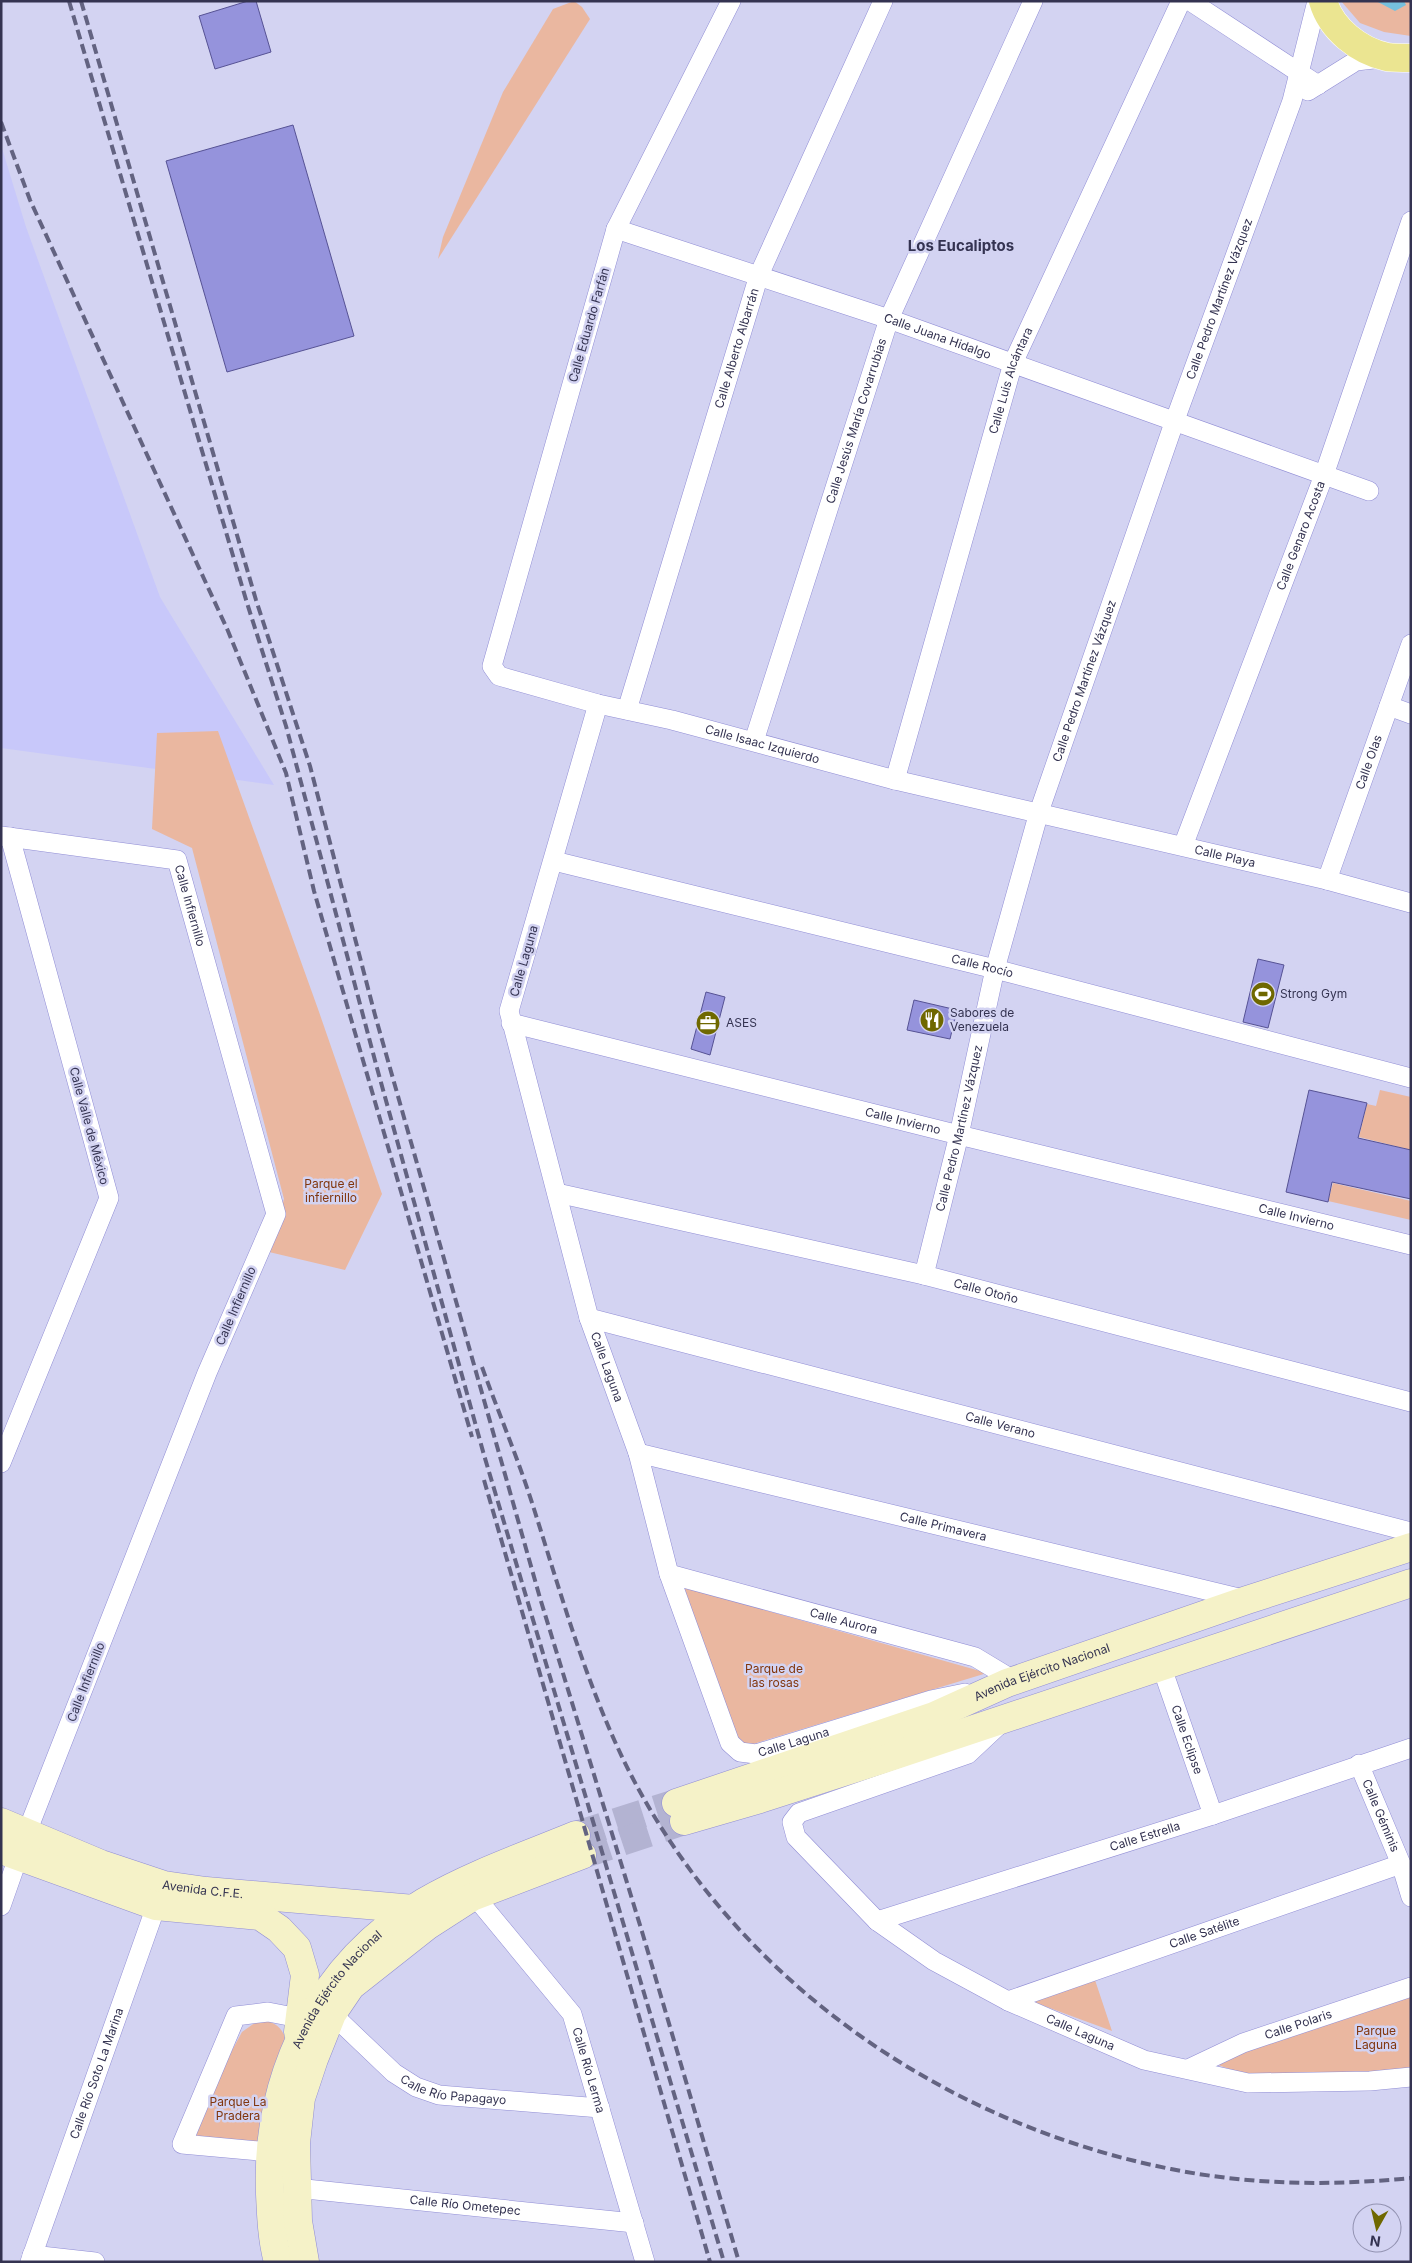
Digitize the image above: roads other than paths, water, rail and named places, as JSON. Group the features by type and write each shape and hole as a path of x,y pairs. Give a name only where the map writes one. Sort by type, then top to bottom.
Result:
{"main road":[{"path":"1323,1 1326,11 1338,30 1360,46 1399,58"},
{"name":"Avenida Ejército Nacional","path":"1411,1547 1247,1600 1011,1682 934,1716 680,1812 760,1799 1411,1583"},
{"name":"Avenida C.F.E.","path":"1,1822 15,1846 160,1895 260,1916 279,1929 297,1948 305,1975 298,2031"},
{"name":"Avenida Ejército Nacional","path":"278,2262 271,2222 269,2152 281,2090 298,2031 340,1974 380,1935 414,1909 474,1877 579,1845 472,1897 427,1926 352,1986 332,2014 301,2098 296,2142 298,2221 305,2262"},
{"name":"Avenida C.F.E.","path":"160,1895 206,1891 414,1909"}],"street":[{"name":"Calle Eduardo Farfán","path":"492,666 616,229 731,1"},
{"name":"Calle Alberto Albarrán","path":"627,710 759,275 883,1"},
{"name":"Calle Jesús María Covarrubias","path":"754,741 889,319 1033,1"},
{"name":"Calle Luis Alcántara","path":"895,780 1013,363 1181,1"},
{"path":"1190,1 1318,85"},
{"name":"Calle Pedro Martínez Vázquez","path":"924,1275 959,1135 995,968 1039,812 1175,420 1292,100 1316,1"},
{"path":"1292,100 1356,61 1399,58"},
{"name":"Calle Genaro Acosta","path":"1182,846 1324,475 1411,221"},
{"name":"Calle Juana Hidalgo","path":"616,229 889,319 1175,420 1369,492"},
{"name":"Calle Olas","path":"1327,880 1411,644"},
{"name":"Calle Isaac Izquierdo","path":"492,666 499,676 598,704 754,741 895,780 1039,812"},
{"name":"Calle Laguna","path":"598,704 509,1011 589,1318 638,1453 669,1574 730,1743 740,1752 756,1754 931,1700 1011,1682"},
{"path":"1389,706 1411,714"},
{"name":"Calle Playa","path":"1039,812 1327,880 1411,903"},
{"name":"Calle Valle de México","path":"1,1463 109,1198 6,836"},
{"name":"Calle Infiernillo","path":"1,1906 15,1846 207,1373 276,1214 177,860 6,836"},
{"name":"Calle Rocío","path":"554,861 995,968 1411,1078"},
{"name":"Calle Invierno","path":"511,1023 1411,1245"},
{"name":"Calle Otoño","path":"557,1193 924,1275 1411,1402"},
{"name":"Calle Verano","path":"589,1318 1411,1532"},
{"name":"Calle Primavera","path":"638,1453 1247,1600"},
{"name":"Calle Aurora","path":"669,1574 975,1657 1011,1682"},
{"name":"Calle Eclipse","path":"1161,1665 1213,1815"},
{"name":"Calle Laguna","path":"1007,1718 968,1754 799,1813 792,1822 796,1837 877,1921 934,1961 1008,2001 1144,2060 1248,2083 1411,2077"},
{"name":"Calle Estrella","path":"877,1921 1213,1815 1359,1764 1411,1748"},
{"name":"Calle Géminis","path":"1359,1764 1401,1864 1411,1897"},
{"name":"Calle Satélite","path":"1008,2001 1401,1864"},
{"name":"Calle Río Soto La Marina","path":"31,2258 160,1895"},
{"name":"Calle Río Lerma","path":"482,1905 572,2014 645,2262"},
{"name":"Calle Polaris","path":"1188,2069 1243,2043 1411,1987"},
{"path":"269,2152 182,2144 236,2016 268,2012 298,2031"},
{"name":"Calle Río Papagayo","path":"332,2014 394,2073 416,2088 439,2095 600,2108"},
{"name":"Calle Río Ometepec","path":"296,2188 634,2223"},
{"path":"31,2258 95,2262"}],"tunnel":[{"path":"576,1835 676,1803"},
{"path":"582,1855 684,1821"}],"railway":[{"path":"69,1 247,603 286,726 377,1068 484,1455 724,2262"},
{"path":"81,1 256,600 310,766 375,1015 540,1598 643,1935 739,2262"},
{"path":"1,122 30,200 228,631 286,773 314,891 472,1437"},
{"path":"482,1367 528,1491 564,1605 597,1699 624,1761 668,1838 721,1909 782,1972 850,2028 924,2076 1002,2116 1085,2147 1171,2169 1261,2181 1321,2183 1411,2178"},
{"path":"484,1480 710,2262"}],"place":[{"name":"Strong Gym","path":"1263,994"},
{"name":"Sabores de Venezuela","path":"932,1020"},
{"name":"ASES","path":"708,1023"}],"district":[{"name":"Los Eucaliptos","path":"961,246"}],"park label":[{"name":"Parque el infiernillo","path":"331,1191"},
{"name":"Parque de las rosas","path":"774,1676"},
{"name":"Parque Laguna","path":"1376,2038"},
{"name":"Parque La Pradera","path":"238,2109"}]}
